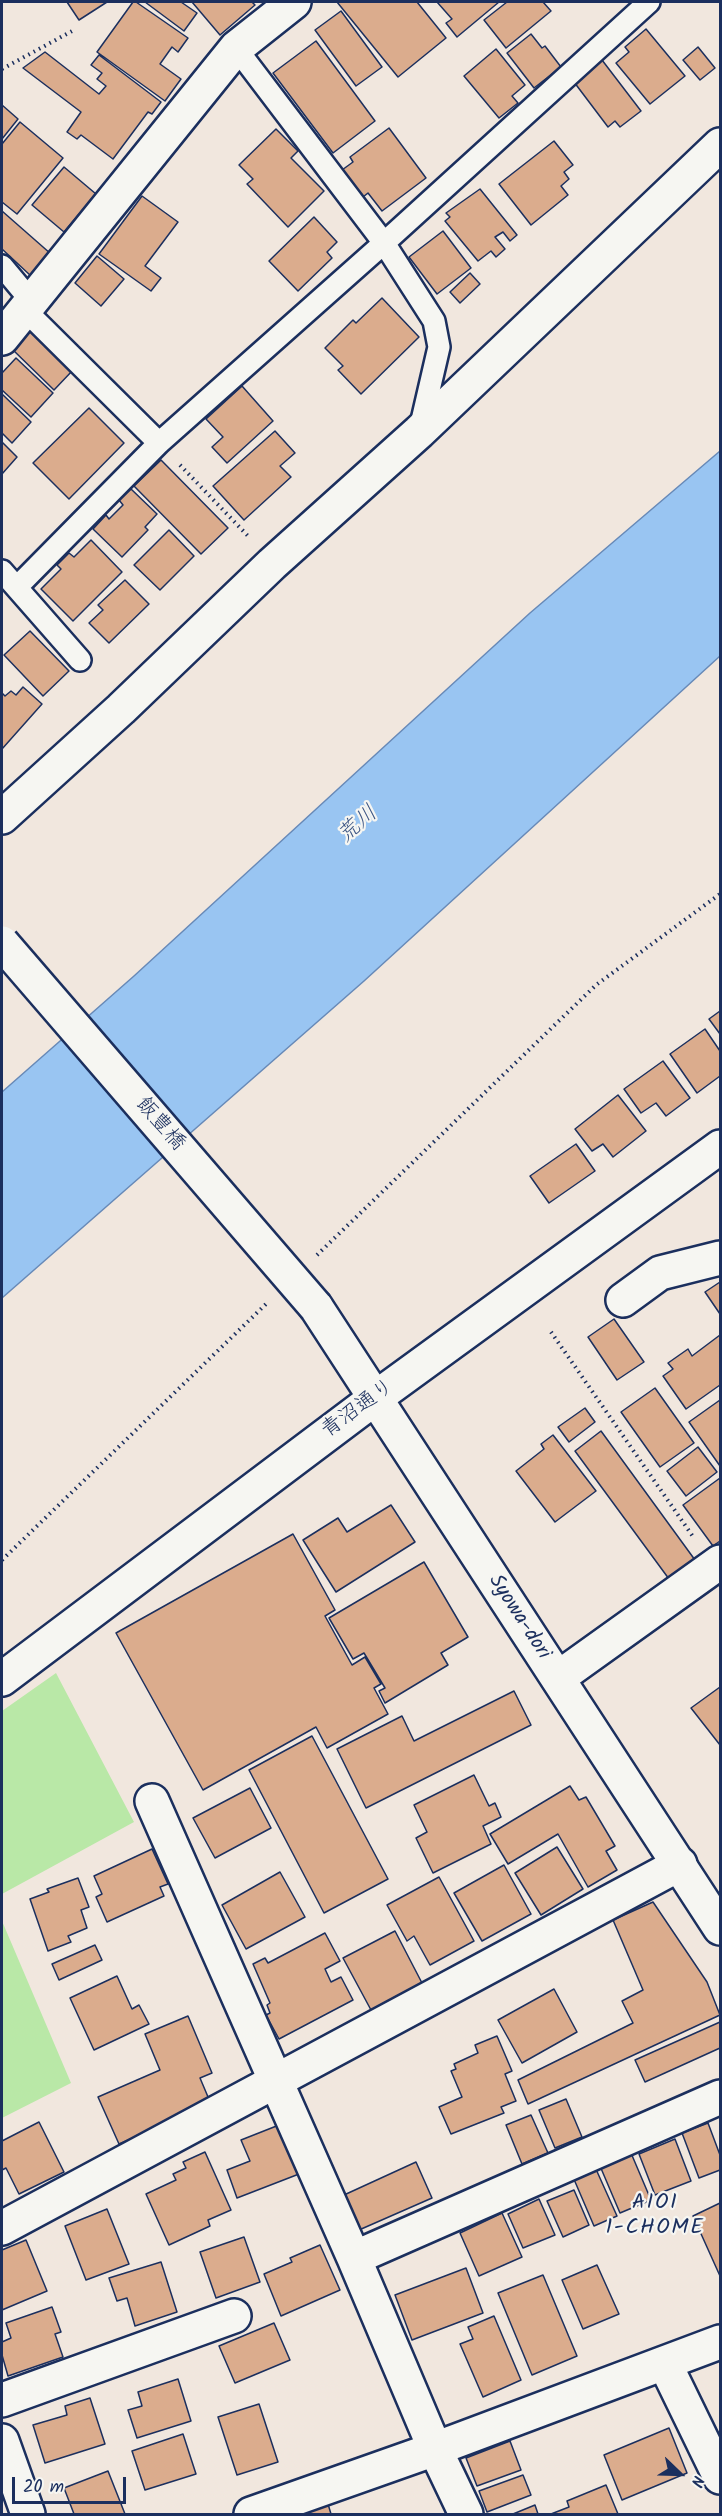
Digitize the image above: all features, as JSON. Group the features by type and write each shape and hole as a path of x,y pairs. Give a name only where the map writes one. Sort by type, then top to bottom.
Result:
{"street":[{"path":"2,338 236,48 294,2"},
{"path":"2,817 120,709 272,564 419,432 720,145"},
{"name":"飯豊橋","path":"2,943 316,1307"},
{"name":"青沼通り","path":"2,1679 374,1399 720,1147"},
{"path":"623,1300 660,1273 720,1258"},
{"name":"Syowa-dori","path":"316,1307 720,1928"},
{"path":"558,1678 717,1564"},
{"path":"152,1802 354,2258 435,2449 466,2514"},
{"path":"2,2228 680,1864"},
{"path":"354,2258 720,2097"},
{"path":"2,2400 234,2316"},
{"path":"251,2514 435,2449 720,2342"},
{"path":"665,2364 720,2477"},
{"path":"2,2441 27,2514"}],"lane":[{"path":"17,587 159,443 650,2"},
{"path":"236,48 384,243 434,321 439,347 419,432"},
{"path":"2,266 29,306 159,443"},
{"path":"2,571 80,660"}],"path":[{"path":"2,69 74,30"},
{"path":"159,443 272,564"},
{"path":"312,1260 596,986 720,894"},
{"path":"2,1560 268,1302"},
{"path":"550,1332 717,1564"}],"green space":[{"path":"56,1673 134,1822 2,1894 2,1711"},
{"path":"2,1921 71,2083 2,2118"}],"water":[{"name":"荒川","path":"720,451 720,656 364,981 2,1298 2,1092 134,976 530,613"}],"building":[{"path":"67,2 107,2 79,20"},
{"path":"133,2 188,38 178,52 172,47 160,64 181,79 165,101 97,52"},
{"path":"145,2 181,2 197,13 184,31"},
{"path":"192,2 252,2 255,5 220,35"},
{"path":"337,2 417,2 446,38 398,77"},
{"path":"437,2 499,2 457,37 446,23 452,19"},
{"path":"507,2 543,2 551,11 506,48 484,20"},
{"path":"341,11 382,67 356,86 315,30"},
{"path":"646,29 685,76 650,104 616,63 629,52 625,47"},
{"path":"531,34 542,48 545,46 561,67 534,88 507,53"},
{"path":"316,41 375,121 333,153 273,73"},
{"path":"698,47 715,68 700,80 683,60"},
{"path":"496,49 525,85 512,96 518,103 499,118 464,76"},
{"path":"45,52 99,94 106,86 97,79 102,73 91,65 99,55 161,102 152,114 148,112 113,159 81,135 77,139 67,132 81,112 23,68"},
{"path":"602,60 641,111 620,127 615,121 608,127 574,82"},
{"path":"2,105 18,119 2,139"},
{"path":"20,122 63,158 17,214 2,202 2,144"},
{"path":"389,128 426,178 382,211 368,193 363,197 342,170 353,162 350,157"},
{"path":"276,129 298,151 291,158 324,191 288,227 247,184 253,179 239,165"},
{"path":"554,141 573,165 564,172 569,179 561,186 568,195 531,225 499,184"},
{"path":"64,167 96,194 64,232 32,205"},
{"path":"480,189 517,235 510,241 503,232 495,237 505,249 496,257 491,251 478,261 445,221 450,217 446,213"},
{"path":"142,196 178,222 145,266 161,278 151,291 99,254"},
{"path":"2,211 51,254 31,276 2,249"},
{"path":"314,217 337,242 327,252 332,258 298,291 269,261"},
{"path":"443,231 471,268 437,294 409,257"},
{"path":"97,256 124,279 101,306 75,283"},
{"path":"470,273 480,284 460,303 450,292"},
{"path":"382,298 419,337 361,394 338,370 343,366 325,348 353,320 356,323"},
{"path":"30,329 73,370 54,390 11,348"},
{"path":"16,358 53,393 31,417 2,390 2,373"},
{"path":"242,386 273,421 227,463 212,447 223,437 206,419"},
{"path":"2,394 31,422 12,443 2,433"},
{"path":"89,408 124,443 69,499 33,463"},
{"path":"275,431 295,453 280,466 291,477 244,520 213,486"},
{"path":"2,442 17,457 2,474"},
{"path":"161,460 228,528 201,554 134,486"},
{"path":"131,489 157,514 145,527 148,530 122,557 93,529 106,515 109,519 123,505 119,500"},
{"path":"169,530 194,556 160,590 134,565"},
{"path":"91,540 122,572 73,621 41,589 61,569 57,565 69,553 74,557"},
{"path":"125,580 149,604 109,643 89,623 103,610 98,605"},
{"path":"30,631 69,671 43,696 4,655"},
{"path":"23,687 42,704 2,749 2,693 5,696 11,691 16,695"},
{"path":"720,1011 720,1034 709,1019"},
{"path":"705,1029 720,1051 720,1076 697,1093 670,1054"},
{"path":"663,1061 690,1098 666,1116 656,1103 641,1113 624,1089"},
{"path":"618,1095 646,1131 613,1157 603,1144 592,1151 575,1129"},
{"path":"576,1144 595,1171 549,1203 530,1176"},
{"path":"720,1282 720,1314 705,1292"},
{"path":"614,1319 644,1362 617,1380 588,1337"},
{"path":"720,1335 720,1385 686,1409 663,1376 673,1369 668,1363 688,1349 692,1356"},
{"path":"655,1388 694,1443 660,1467 621,1412"},
{"path":"720,1400 720,1466 689,1422"},
{"path":"585,1408 595,1422 569,1442 558,1427"},
{"path":"601,1431 695,1560 669,1579 575,1451"},
{"path":"553,1435 596,1491 555,1522 516,1471 544,1449 541,1444"},
{"path":"698,1447 717,1472 686,1496 667,1471"},
{"path":"720,1478 720,1541 713,1546 683,1505"},
{"path":"391,1505 415,1542 336,1592 303,1540 338,1518 347,1532"},
{"path":"293,1534 335,1610 325,1616 352,1665 365,1657 381,1684 374,1688 388,1714 327,1748 316,1727 203,1790 116,1633"},
{"path":"424,1562 468,1637 441,1653 448,1665 385,1703 379,1691 385,1688 364,1653 353,1659 329,1618"},
{"path":"720,1687 720,1745 691,1708"},
{"path":"514,1691 531,1725 366,1808 337,1749 402,1716 414,1741"},
{"path":"312,1736 388,1879 324,1913 249,1770"},
{"path":"474,1775 489,1806 495,1803 501,1817 483,1826 491,1844 433,1873 416,1838 427,1832 414,1805"},
{"path":"570,1786 579,1800 586,1797 615,1846 606,1851 617,1870 588,1887 558,1834 508,1864 490,1834"},
{"path":"250,1788 271,1828 215,1858 193,1818"},
{"path":"557,1847 583,1889 541,1915 515,1873"},
{"path":"152,1849 168,1884 160,1887 164,1896 107,1922 96,1897 102,1894 94,1876"},
{"path":"504,1865 531,1914 482,1941 454,1893"},
{"path":"280,1872 305,1917 246,1949 222,1905"},
{"path":"439,1877 474,1941 430,1965 414,1936 407,1941 387,1905"},
{"path":"78,1878 89,1907 81,1910 87,1928 68,1936 71,1942 48,1951 30,1899 49,1892 47,1889"},
{"path":"653,1902 707,1982 720,2015 528,2104 518,2080 633,2023 622,2001 643,1990 613,1920"},
{"path":"395,1931 422,1983 371,2010 343,1958"},
{"path":"325,1933 340,1961 325,1969 331,1982 341,1977 353,2000 279,2039 266,2015 270,2013 267,2005 270,2003 253,1964 265,1958 268,1963"},
{"path":"95,1945 102,1960 59,1980 52,1964"},
{"path":"117,1976 132,2009 139,2005 149,2024 94,2050 70,1998"},
{"path":"554,1989 577,2032 522,2063 498,2020"},
{"path":"188,2016 212,2073 200,2078 211,2104 119,2144 98,2097 160,2070 145,2034"},
{"path":"720,2022 720,2048 645,2082 635,2060"},
{"path":"497,2036 512,2071 505,2074 516,2101 501,2107 504,2113 451,2134 439,2107 462,2097 451,2071 456,2069 454,2064 478,2053 475,2045"},
{"path":"566,2099 582,2137 555,2148 539,2110"},
{"path":"531,2115 548,2153 522,2164 506,2125"},
{"path":"39,2122 64,2172 19,2194 6,2168 2,2170 2,2141"},
{"path":"708,2123 720,2155 720,2170 699,2178 682,2133"},
{"path":"279,2125 299,2174 237,2198 227,2170 250,2161 241,2140"},
{"path":"675,2139 691,2181 655,2195 639,2154"},
{"path":"205,2152 231,2210 208,2220 210,2226 169,2245 146,2194 176,2180 173,2174 186,2168 183,2162"},
{"path":"631,2153 651,2200 620,2213 600,2166"},
{"path":"416,2162 432,2198 359,2230 344,2195"},
{"path":"595,2167 617,2216 594,2226 573,2177"},
{"path":"574,2190 589,2225 563,2237 547,2201"},
{"path":"539,2199 555,2235 523,2248 508,2214"},
{"path":"720,2203 720,2276 693,2216"},
{"path":"107,2209 129,2264 86,2280 65,2226"},
{"path":"502,2213 522,2257 479,2276 460,2233"},
{"path":"244,2237 260,2282 216,2298 200,2252"},
{"path":"26,2240 47,2291 2,2310 2,2250"},
{"path":"320,2245 340,2290 281,2316 264,2274 292,2262 290,2258"},
{"path":"161,2262 177,2312 135,2326 127,2298 117,2301 109,2278"},
{"path":"597,2265 619,2314 583,2329 562,2280"},
{"path":"466,2268 483,2313 412,2340 395,2295"},
{"path":"543,2275 577,2356 532,2375 498,2293"},
{"path":"52,2307 61,2332 55,2334 63,2357 8,2376 2,2355 2,2342 11,2338 6,2323"},
{"path":"494,2316 521,2380 483,2397 460,2344 473,2339 468,2327"},
{"path":"274,2323 290,2360 235,2383 219,2346"},
{"path":"178,2379 191,2421 137,2438 128,2410 142,2406 138,2392"},
{"path":"90,2398 105,2444 45,2463 33,2425 67,2415 65,2406"},
{"path":"259,2404 278,2462 237,2475 218,2417"},
{"path":"669,2428 687,2473 622,2500 604,2455"},
{"path":"183,2434 196,2474 145,2490 132,2451"},
{"path":"510,2441 521,2470 477,2486 466,2458"},
{"path":"108,2471 125,2514 74,2514 64,2488"},
{"path":"523,2475 531,2495 487,2512 479,2491"},
{"path":"606,2485 618,2514 551,2514 569,2507 567,2501"},
{"path":"328,2504 331,2514 299,2514"},
{"path":"535,2505 538,2514 513,2514"}],"district":[{"name":"AIOI 1-CHOME","path":"655,2216"}]}
